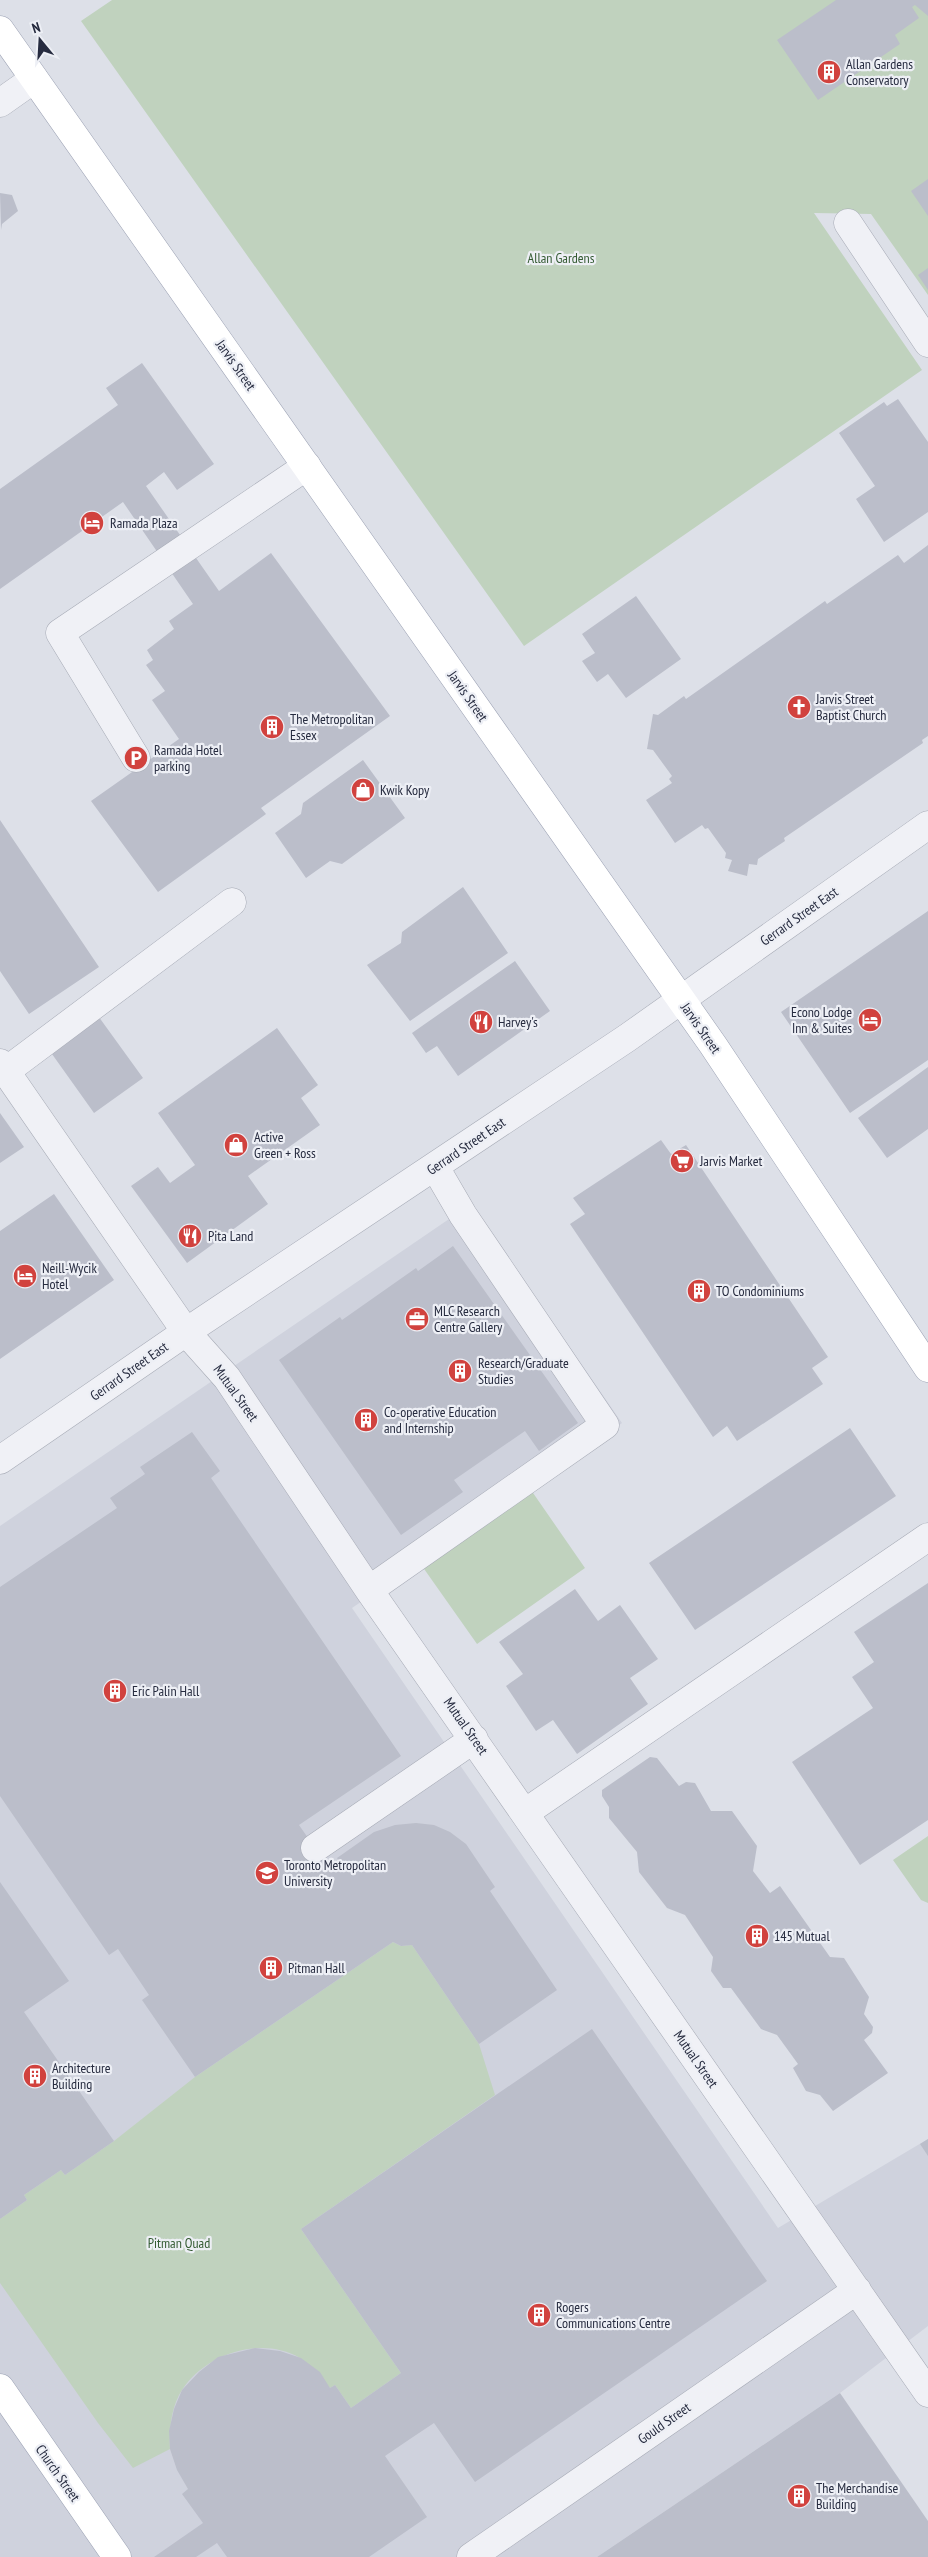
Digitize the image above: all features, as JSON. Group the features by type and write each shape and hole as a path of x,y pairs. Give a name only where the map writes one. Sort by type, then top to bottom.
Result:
{"main road":[{"name":"Jarvis Street","path":"0,30 681,1000 928,1368"},
{"name":"Church Street","path":"0,2388 116,2557"}],"street":[{"path":"0,103 34,79"},
{"path":"848,223 928,343"},
{"path":"136,758 60,633 307,466"},
{"name":"Gerrard Street East","path":"0,1460 186,1332 435,1167 681,1000 928,825"},
{"path":"3,1067 232,902"},
{"name":"Mutual Street","path":"3,1067 186,1332 227,1378 369,1590 526,1812 928,2393"},
{"path":"369,1590 605,1425 463,1215 435,1167"},
{"path":"526,1812 928,1537"},
{"path":"315,1848 474,1739"},
{"name":"Gould Street","path":"482,2554 857,2290"}],"shaded area":[{"name":"Toronto Metropolitan University","path":"471,1204 622,1423 352,1608 778,2228 928,2139 928,2326 840,2393 597,2557 0,2557 0,1526"}],"green space":[{"name":"Allan Gardens","path":"112,0 928,0 928,295 871,214 814,213 922,370 524,646 81,21"},
{"path":"531,1490 585,1568 477,1644 422,1566"},
{"path":"928,1836 928,1903 921,1900 893,1860"},
{"name":"Pitman Quad","path":"393,1942 401,1946 412,1945 479,2044 495,2095 301,2229 401,2373 351,2408 335,2385 330,2388 300,2358 285,2351 268,2348 235,2352 219,2358 192,2377 182,2390 175,2404 170,2426 170,2449 133,2468 98,2423 0,2283 0,2219 27,2200 24,2195 61,2170 65,2175 114,2141 195,2077"}],"building":[{"name":"Allan Gardens Conservatory","path":"836,0 928,0 928,16 915,5 912,7 919,18 895,35 900,44 818,100 777,40"},
{"path":"928,179 928,216 911,191"},
{"path":"0,193 12,195 18,211 2,224 1,230"},
{"path":"928,268 928,290 918,275"},
{"name":"The Metropolitan Essex","path":"142,363 214,464 177,490 164,472 146,486 219,591 271,553 390,716 261,808 266,814 158,892 91,801 179,739 152,700 165,691 146,665 153,660 147,650 174,629 169,621 193,604 123,502 0,589 0,489 118,405 106,388"},
{"path":"898,399 928,442 928,512 884,542 856,499 875,486 839,433 884,402 887,406"},
{"name":"Jarvis Street Baptist Church","path":"928,545 928,736 922,740 923,743 784,838 785,841 758,859 757,865 749,864 747,876 728,871 732,860 725,858 726,853 708,828 705,829 702,825 675,843 646,800 672,783 669,779 672,776 653,750 647,749 653,714 658,715 684,696 686,699 825,601 827,604 898,555 904,563"},
{"path":"636,596 681,659 626,698 608,674 597,682 582,661 595,653 582,634"},
{"path":"363,760 405,818 342,864 330,861 306,878 275,833 301,814 303,803"},
{"path":"0,820 99,967 29,1014 0,971"},
{"path":"463,887 508,953 410,1021 367,965 401,943 402,932"},
{"path":"928,911 928,1060 850,1113 781,1012"},
{"name":"Harvey's","path":"515,961 550,1011 458,1076 437,1046 426,1053 412,1033"},
{"path":"96,1013 143,1078 94,1113 47,1047"},
{"name":"Active Green + Ross","path":"277,1028 318,1085 301,1098 320,1125 248,1176 268,1204 187,1263 131,1186 158,1167 170,1183 195,1165 158,1113"},
{"path":"928,1067 928,1129 887,1158 858,1118"},
{"path":"0,1113 24,1147 0,1163"},
{"name":"TO Condominiums","path":"661,1140 671,1154 686,1145 828,1357 812,1368 823,1384 737,1441 727,1426 713,1437 570,1224 585,1214 573,1198"},
{"path":"54,1194 114,1280 0,1359 0,1231"},
{"name":"Research/Graduate Studies","path":"453,1246 578,1423 539,1451 525,1431 454,1480 463,1492 401,1535 279,1360 340,1317 342,1320 416,1268 418,1271"},
{"path":"850,1428 896,1496 695,1630 649,1563"},
{"path":"192,1432 220,1471 211,1478 401,1756 299,1825 331,1871 341,1864 337,1858 374,1832 395,1825 416,1823 434,1825 450,1832 466,1844 495,1887 490,1891 557,1990 479,2044 412,1945 401,1946 393,1942 195,2077 142,2000 149,1995 118,1949 109,1955 0,1796 0,1587 117,1508 110,1498 145,1474 140,1467"},
{"path":"928,1583 928,1820 860,1865 792,1762 873,1708 852,1677 874,1662 854,1632"},
{"path":"575,1589 598,1621 620,1605 658,1659 630,1678 648,1704 577,1754 553,1720 536,1731 506,1686 523,1674 499,1642"},
{"name":"145 Mutual","path":"650,1757 657,1758 679,1786 686,1782 695,1783 711,1811 732,1811 757,1846 753,1871 770,1893 780,1886 830,1957 844,1958 869,1997 864,2014 873,2027 872,2033 864,2040 888,2073 833,2111 820,2095 806,2091 793,2068 798,2064 777,2035 761,2029 731,1988 723,1988 711,1971 713,1957 685,1915 667,1908 639,1872 637,1852 609,1818 609,1807 602,1796 602,1790"},
{"name":"Architecture Building","path":"0,1882 69,1981 24,2012 114,2141 65,2175 61,2170 24,2195 27,2200 0,2219"},
{"name":"Rogers Communications Centre","path":"592,2029 767,2281 475,2482 434,2423 385,2456 427,2517 369,2557 227,2557 217,2543 196,2557 154,2557 203,2523 182,2494 188,2489 177,2470 170,2449 169,2431 174,2409 182,2390 199,2372 218,2357 255,2348 280,2351 301,2358 320,2372 330,2388 335,2385 351,2408 401,2373 301,2229"},
{"path":"928,2139 928,2156 920,2144"},
{"name":"The Merchandise Building","path":"840,2393 928,2521 928,2557 597,2557"}],"place":[{"name":"Allan Gardens Conservatory","path":"829,72"},
{"name":"Ramada Plaza","path":"92,523"},
{"name":"Jarvis Street Baptist Church","path":"799,707"},
{"name":"The Metropolitan Essex","path":"272,727"},
{"name":"Ramada Hotel parking","path":"136,758"},
{"name":"Kwik Kopy","path":"363,790"},
{"name":"Econo Lodge Inn & Suites","path":"870,1020"},
{"name":"Harvey's","path":"481,1022"},
{"name":"Active Green + Ross","path":"236,1145"},
{"name":"Jarvis Market","path":"682,1161"},
{"name":"Pita Land","path":"190,1236"},
{"name":"Neill-Wycik Hotel","path":"25,1276"},
{"name":"TO Condominiums","path":"699,1291"},
{"name":"MLC Research Centre Gallery","path":"417,1319"},
{"name":"Research/Graduate Studies","path":"460,1371"},
{"name":"Co-operative Education and Internship","path":"366,1420"},
{"name":"Eric Palin Hall","path":"115,1691"},
{"name":"Toronto Metropolitan University","path":"267,1873"},
{"name":"145 Mutual","path":"757,1936"},
{"name":"Pitman Hall","path":"271,1968"},
{"name":"Architecture Building","path":"35,2076"},
{"name":"Rogers Communications Centre","path":"539,2315"},
{"name":"The Merchandise Building","path":"799,2496"}]}
